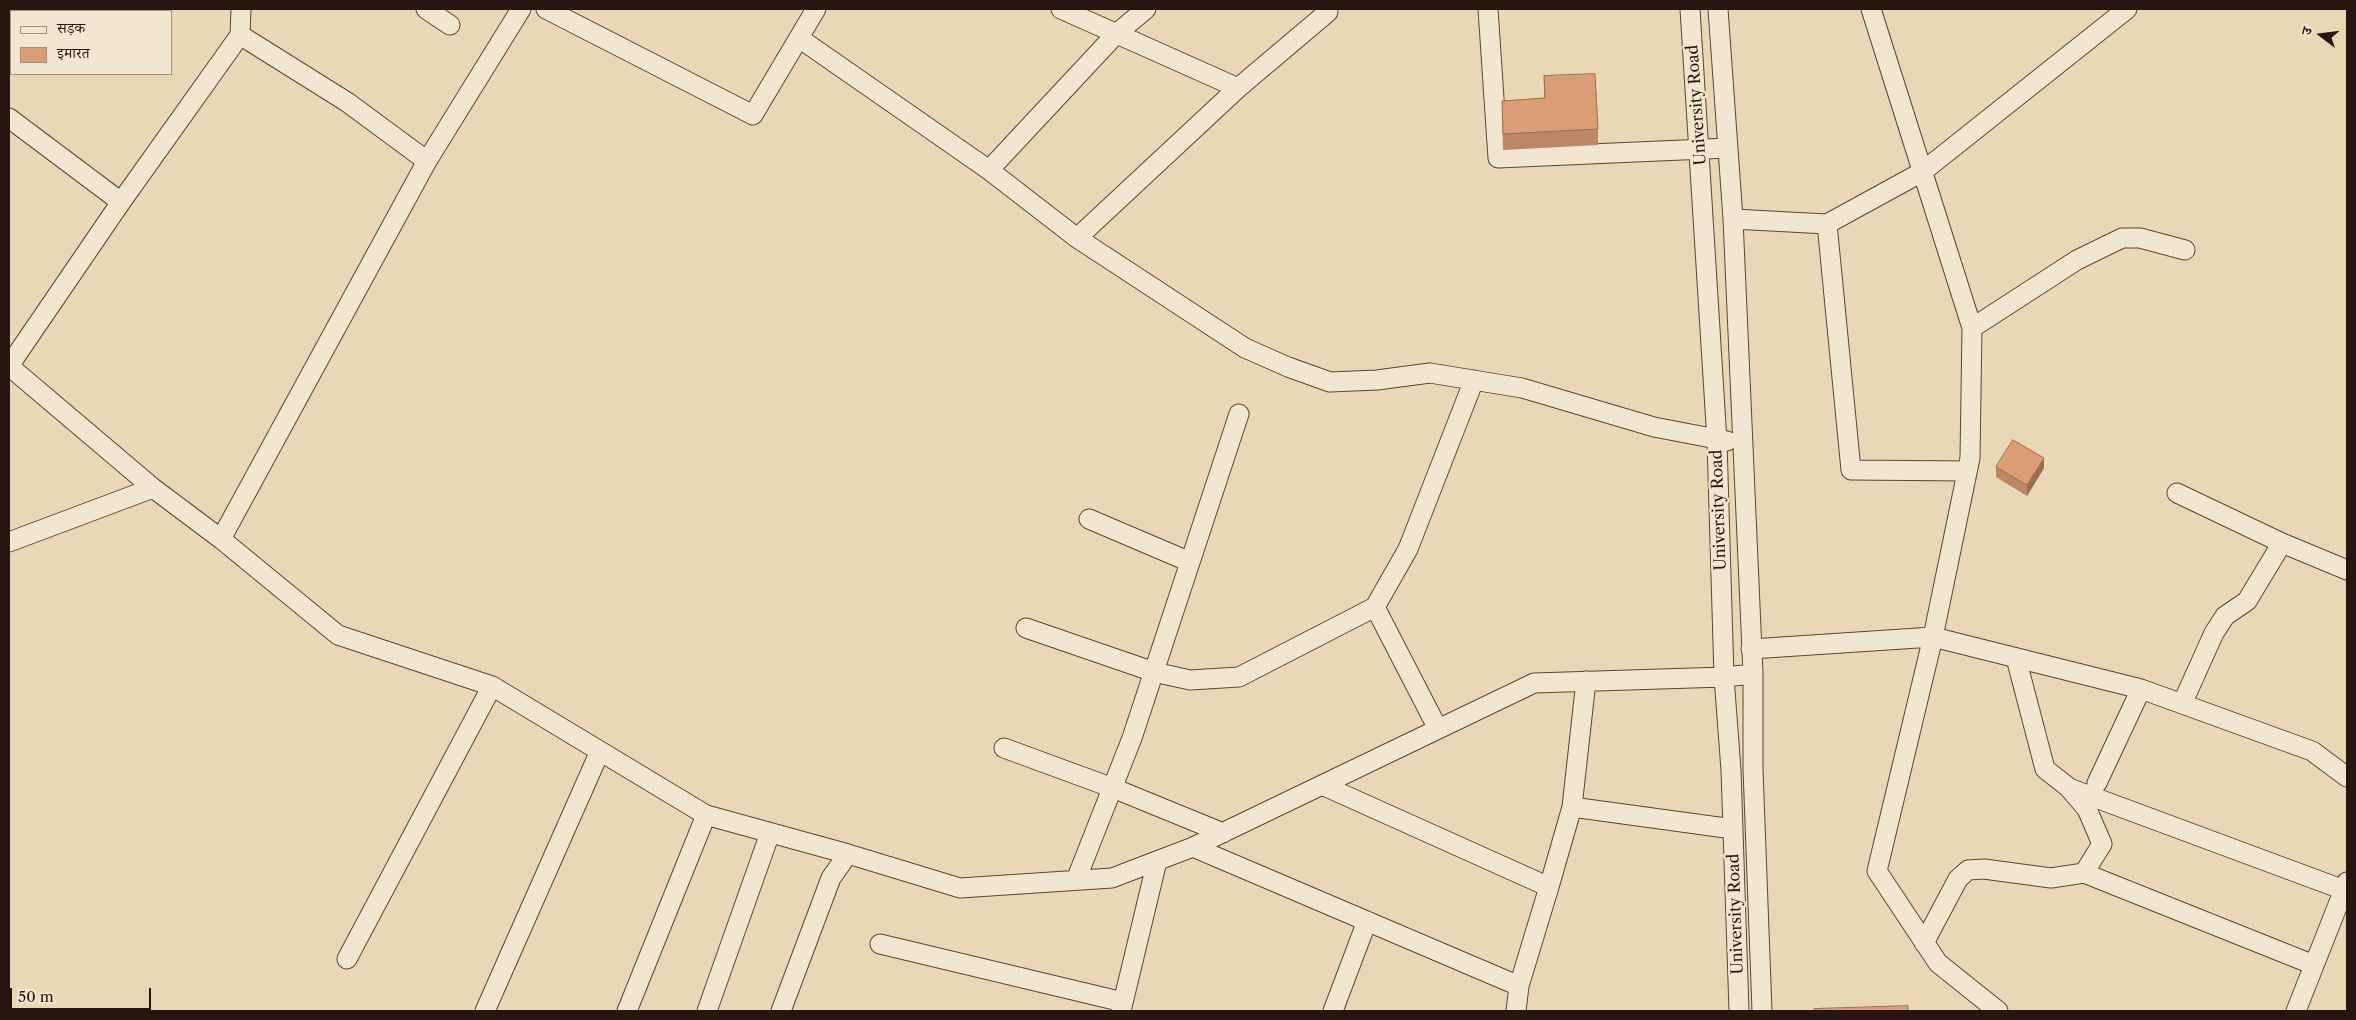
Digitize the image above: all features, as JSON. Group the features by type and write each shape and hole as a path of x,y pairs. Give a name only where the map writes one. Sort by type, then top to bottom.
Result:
{"street":[{"path":"241,9 240,35 121,202 9,366 153,488 221,539 338,635 492,686 706,815 848,854 960,888 1112,878 1193,847 1534,683 1724,677 1753,674"},
{"path":"426,9 450,25"},
{"path":"221,539 427,161 522,9"},
{"path":"546,9 753,115 816,9"},
{"path":"1061,9 1238,88"},
{"path":"989,170 1116,34 1146,9"},
{"path":"1488,9 1498,158 1728,148"},
{"name":"University Road","path":"1690,9 1717,441 1724,677 1733,829 1739,1011"},
{"name":"University Road","path":"1718,9 1733,219 1753,674 1754,779 1762,1011"},
{"path":"1871,9 1972,328 1970,458 1933,637 1877,871 1938,964 1998,1011"},
{"path":"1733,219 1827,224 1922,172 2127,9"},
{"path":"1077,238 1238,88 1329,10"},
{"path":"240,35 347,102 427,161"},
{"path":"799,38 989,170 1077,238 1245,348 1288,368 1330,382 1377,380 1430,373 1474,380 1522,388 1654,427 1717,441 1742,442"},
{"path":"9,118 121,202"},
{"path":"1827,224 1851,470 1967,471"},
{"path":"1972,328 2077,260 2122,238 2140,238 2185,250"},
{"path":"1026,628 1154,672 1190,680 1239,677 1375,607 1408,549 1474,380"},
{"path":"1076,880 1132,738 1239,414"},
{"path":"9,542 153,488"},
{"path":"2177,493 2282,543 2347,570"},
{"path":"1089,519 1190,562"},
{"path":"2182,704 2214,634 2226,616 2247,601 2282,543"},
{"path":"1375,607 1438,729"},
{"path":"1751,649 1933,637 2141,689 2312,751 2347,777"},
{"path":"2016,658 2045,769 2068,787 2087,809 2102,844 2084,873"},
{"path":"1516,1011 1520,986 1572,807 1586,681"},
{"path":"347,959 492,686"},
{"path":"2097,783 2134,709 2141,689"},
{"path":"1004,748 1112,788 1223,833"},
{"path":"485,1011 600,751"},
{"path":"1322,785 1549,887"},
{"path":"2068,787 2346,886 2296,1011"},
{"path":"1572,807 1733,829"},
{"path":"627,1011 706,815"},
{"path":"707,1011 770,833"},
{"path":"1193,847 1520,986"},
{"path":"781,1011 831,878 848,854"},
{"path":"880,944 1122,1007 1157,860"},
{"path":"1924,943 1958,879 1968,870 1984,869 2051,878 2084,873 2314,965"},
{"path":"1333,1011 1367,921"}],"building":[{"path":"1595,74 1598,129 1503,134 1502,101 1545,98 1544,76"},
{"path":"2013,440 2044,458 2027,485 1996,467"},
{"path":"1908,1006 1908,1011 1814,1011 1814,1009"}]}
